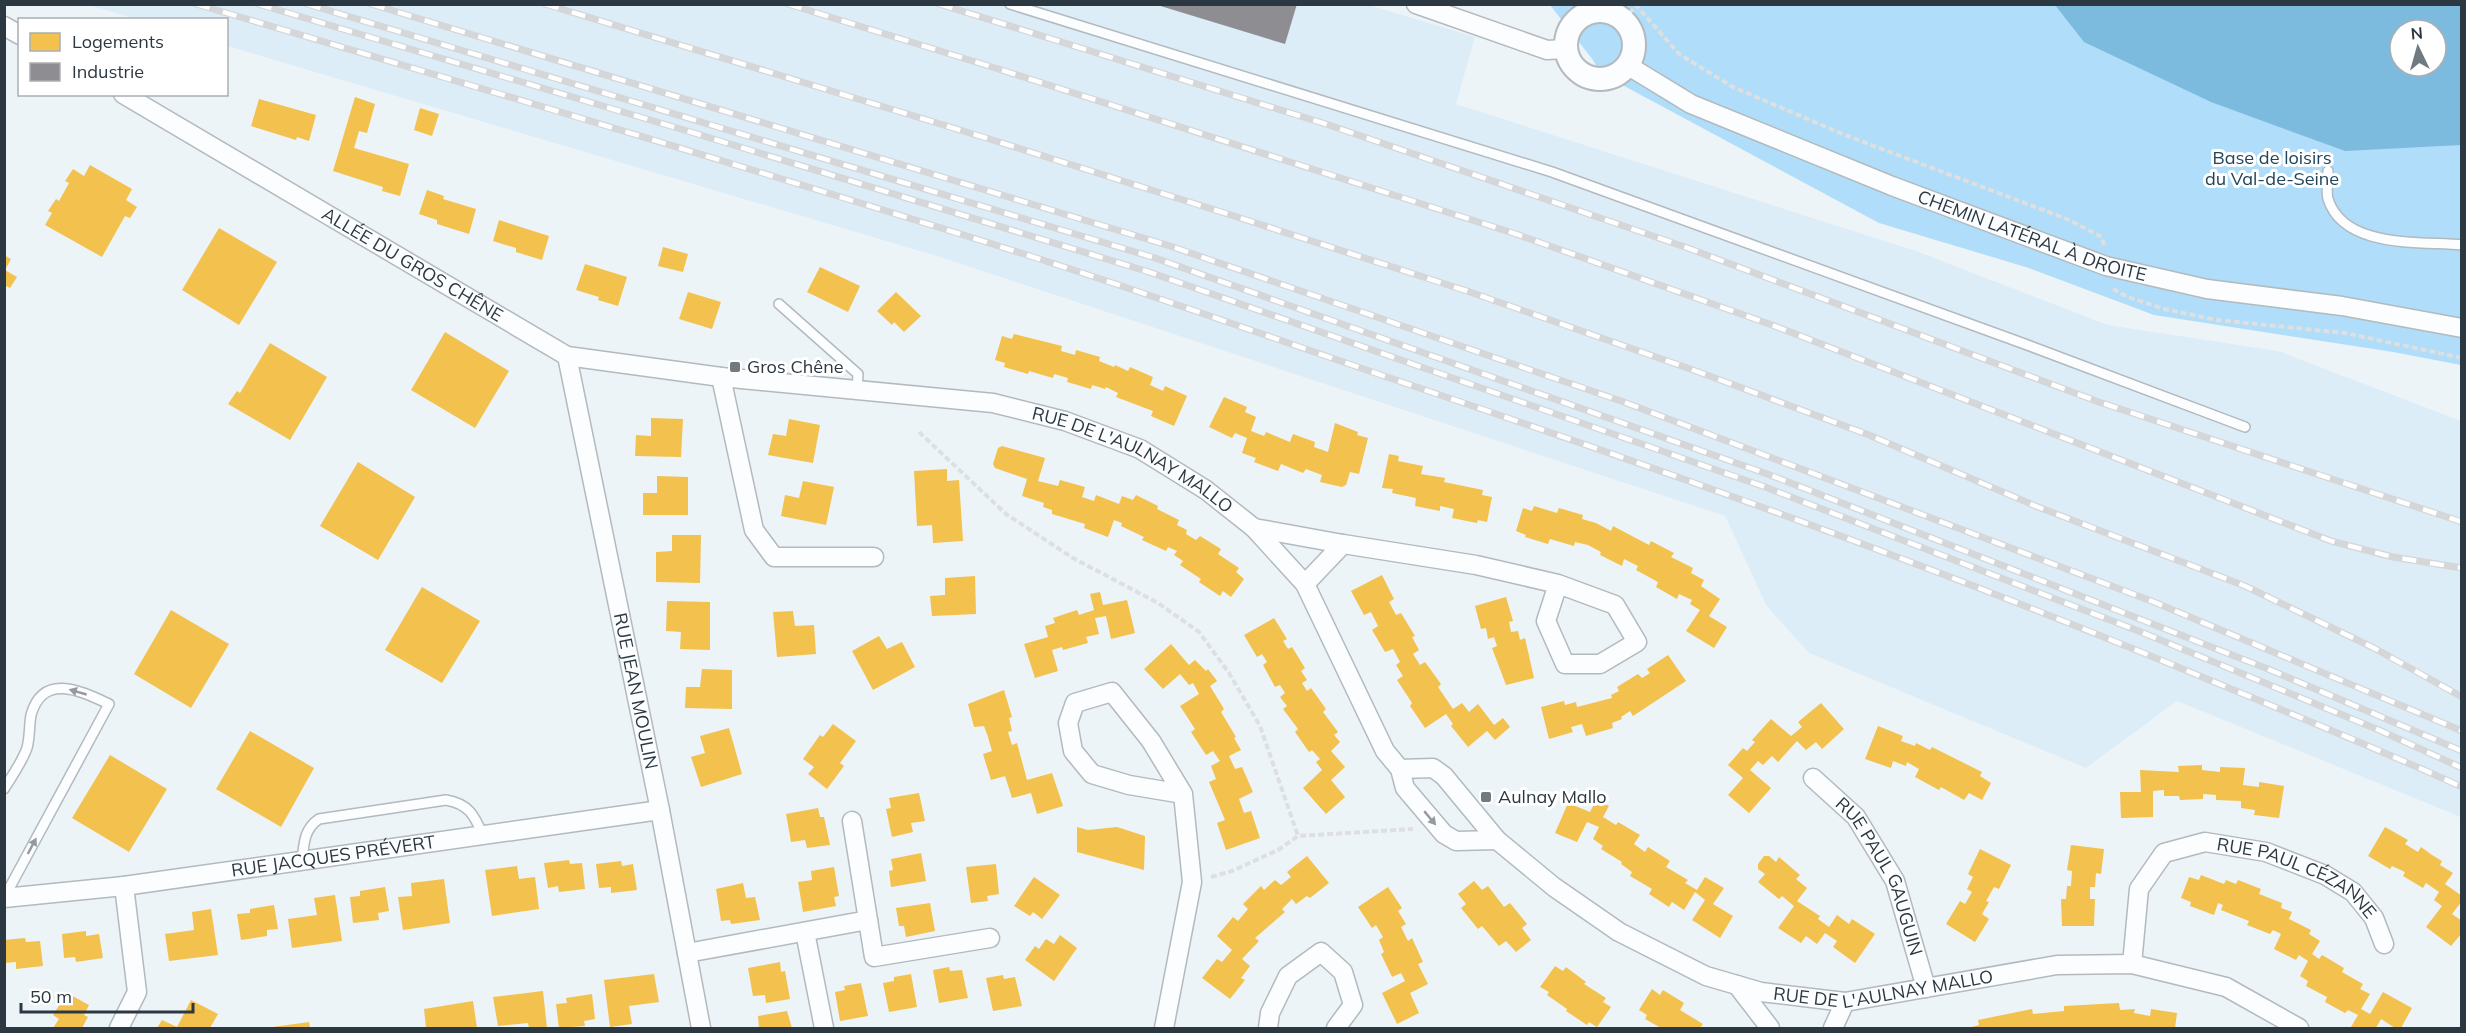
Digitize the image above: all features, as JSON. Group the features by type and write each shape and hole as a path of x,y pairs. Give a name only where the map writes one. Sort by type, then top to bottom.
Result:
{"street":[{"path":"1416,4 1546,50 1565,49"},
{"path":"1585,8 1609,11 1631,10 1634,42 1632,55 1627,65 1614,76 1604,79 1592,78 1575,68 1568,58 1565,49 1567,34 1585,8"},
{"path":"4,26 18,34"},
{"name":"CHEMIN LATÉRAL À DROITE","path":"1627,65 1691,104 1892,186 2106,266 2207,289 2342,306 2462,328"},
{"name":"ALLÉE DU GROS CHÊNE","path":"126,96 567,356 721,377"},
{"name":"RUE JEAN MOULIN","path":"567,356 660,810 701,1029"},
{"path":"721,377 754,530 774,557 874,557"},
{"name":"RUE DE L'AULNAY MALLO","path":"721,377 993,403 1065,421 1140,449 1206,490 1254,528 1305,584 1385,751 1400,769 1405,788 1444,834 1456,842 1497,840"},
{"path":"1254,528 1476,565 1558,584 1615,605 1637,642 1600,664 1565,664 1546,621 1558,584"},
{"path":"1305,584 1343,544"},
{"path":"1164,1029 1192,882 1183,794 1151,741 1112,692 1075,703 1068,723 1073,751 1092,774 1129,785 1183,794"},
{"name":"RUE DE L'AULNAY MALLO","path":"1400,769 1433,768 1444,776 1497,840 1554,887 1619,932 1706,976 1761,992 1845,1002 2057,965 2132,964 2226,987 2299,1029"},
{"name":"RUE PAUL GAUGUIN","path":"1814,778 1856,817 1895,881 1926,988"},
{"name":"RUE JACQUES PRÉVERT","path":"4,898 124,886 660,810"},
{"path":"852,821 874,957 990,938"},
{"name":"RUE PAUL CÉZANNE","path":"2132,964 2139,889 2164,853 2205,842 2266,852 2325,875 2353,892 2374,918 2384,944"},
{"path":"119,1029 137,992 124,886"},
{"path":"687,953 868,920"},
{"path":"805,932 824,1029"},
{"path":"1269,1029 1270,1013 1288,976 1321,952 1343,972 1353,1005 1336,1029"},
{"path":"1737,985 1770,1029"},
{"path":"1833,1029 1845,1002"}],"lane":[{"path":"1010,4 1552,172 2245,427"},
{"path":"2328,171 2328,198 2342,222 2373,238 2462,245"},
{"path":"779,304 858,374 857,391"},
{"path":"4,789 26,750 31,717 36,702 45,692 67,688 81,691 109,704 4,898"},
{"path":"302,861 305,834 310,825 319,819 446,800 459,802 474,815 483,835"}],"path":[{"path":"1631,10 1679,54 1733,87 1845,135 2067,219 2102,237 2107,280 2115,291 2164,309 2217,320 2345,333 2462,358"},
{"path":"920,432 1006,514 1073,558 1158,603 1199,632 1229,673 1260,726 1298,837"},
{"path":"1192,882 1232,871 1278,850 1298,837 1413,830"}],"shaded area":[{"path":"1366,4 1475,37 1456,104 1916,251 2108,325 2278,351 2461,421 2461,817 2177,701 2086,768 1809,653 1766,605 1725,516 940,257 228,46 228,18 133,18 87,5"},
{"path":"2055,5 2461,5 2461,145 2345,151 2211,102 2084,42"}],"green space":[{"name":"Base de loisirs du Val-de-Seine","path":"1550,5 2461,5 2461,365 2393,352 2154,315 2029,268 1879,223 1600,73 1593,60"}],"building: Logements":[{"path":"355,97 375,104 367,133 359,131 354,148 409,164 400,196 382,191 383,187 333,171"},
{"path":"259,99 316,115 309,141 297,137 296,140 251,126"},
{"path":"420,108 439,114 432,136 414,130"},
{"path":"90,165 132,189 126,200 137,207 130,218 125,216 102,257 45,225 52,213 48,211 56,199 59,201 69,183 65,181 73,169 84,176"},
{"path":"427,190 444,196 443,199 476,209 469,234 437,224 437,220 419,214"},
{"path":"499,220 549,236 542,260 516,252 516,248 493,241"},
{"path":"219,228 277,262 239,325 182,290"},
{"path":"663,247 688,254 683,272 658,266"},
{"path":"4,255 11,259 5,270 17,277 10,288 4,285"},
{"path":"585,264 627,277 618,306 576,290"},
{"path":"820,267 860,286 848,312 807,292"},
{"path":"688,292 721,302 712,329 679,319"},
{"path":"896,292 921,316 904,332 894,322 892,325 877,311"},
{"path":"445,332 509,371 475,428 411,390"},
{"path":"1014,334 1062,346 1061,351 1075,355 1076,350 1100,357 1099,361 1128,371 1130,367 1153,377 1150,385 1163,391 1165,386 1187,396 1174,426 1151,416 1153,411 1116,397 1118,393 1106,387 1105,389 1092,385 1091,389 1067,382 1068,378 1054,374 1053,378 1004,367 1005,363 995,360 1002,336 1012,339"},
{"path":"270,343 327,377 290,440 228,404 237,391 240,393"},
{"path":"1224,397 1247,407 1245,412 1256,417 1251,431 1264,436 1266,432 1290,442 1293,434 1315,442 1314,447 1328,452 1335,423 1358,432 1357,435 1368,438 1359,474 1350,472 1346,485 1342,487 1320,482 1322,475 1306,469 1303,473 1281,464 1278,471 1254,462 1256,458 1242,453 1247,438 1235,433 1232,438 1209,427"},
{"path":"651,418 683,419 681,457 635,456 636,435 651,436"},
{"path":"789,419 820,425 813,463 768,455 773,434 786,436"},
{"path":"1002,446 1045,458 1038,481 1058,486 1060,480 1085,487 1082,497 1094,501 1096,495 1119,504 1122,496 1133,500 1136,495 1158,506 1157,509 1179,520 1177,525 1187,530 1186,534 1196,540 1200,536 1221,549 1218,554 1239,568 1236,572 1244,579 1231,597 1223,591 1220,596 1180,565 1183,561 1174,555 1177,551 1168,547 1166,551 1142,540 1144,537 1121,526 1122,523 1114,520 1108,537 1084,528 1085,524 1052,514 1052,510 1043,507 1044,503 1022,496 1027,479 995,468 993,464 998,448"},
{"path":"1389,454 1399,456 1398,461 1423,466 1421,474 1445,478 1444,482 1483,490 1482,495 1492,497 1487,522 1478,520 1477,523 1452,518 1454,509 1440,506 1440,511 1415,506 1416,498 1392,493 1393,489 1382,488"},
{"path":"358,462 415,497 378,560 320,526"},
{"path":"947,469 947,481 959,480 963,541 933,543 932,525 917,526 914,471"},
{"path":"657,476 688,477 688,515 643,515 643,493 657,493"},
{"path":"803,481 834,487 826,525 781,516 785,495 799,498"},
{"path":"1534,506 1557,513 1559,508 1583,515 1582,519 1611,531 1613,526 1649,545 1651,541 1674,553 1671,557 1693,568 1691,573 1704,580 1701,586 1720,599 1709,616 1727,627 1714,648 1686,631 1700,610 1690,604 1692,600 1679,594 1677,599 1656,587 1658,582 1636,570 1638,566 1624,559 1622,566 1600,555 1601,552 1588,545 1575,542 1574,546 1550,539 1548,544 1525,537 1526,535 1516,531 1523,508 1532,511"},
{"path":"672,535 701,535 700,583 656,582 656,552 672,551"},
{"path":"1382,575 1394,599 1389,602 1396,615 1401,613 1415,636 1412,637 1419,650 1413,654 1420,665 1425,662 1441,684 1438,687 1453,709 1462,703 1469,712 1478,704 1494,725 1503,718 1510,727 1495,740 1487,731 1468,747 1451,726 1453,724 1446,714 1425,728 1410,706 1412,703 1397,680 1403,676 1396,665 1400,662 1393,649 1385,652 1372,630 1378,626 1371,612 1364,615 1351,591"},
{"path":"975,576 976,614 932,616 930,596 945,595 945,578"},
{"path":"422,587 480,621 442,683 385,650"},
{"path":"1100,592 1103,605 1127,600 1135,633 1111,639 1106,616 1095,618 1099,634 1086,637 1088,643 1063,650 1062,647 1052,650 1058,671 1035,678 1024,644 1048,637 1045,626 1055,623 1053,618 1077,610 1079,615 1094,610 1090,594"},
{"path":"1506,597 1513,621 1509,622 1511,632 1518,631 1520,640 1525,638 1534,678 1506,685 1492,648 1497,646 1494,637 1488,639 1486,628 1481,629 1475,606"},
{"path":"667,601 710,602 710,650 680,649 681,632 666,631"},
{"path":"171,610 229,644 191,708 134,674"},
{"path":"793,611 795,626 814,625 816,654 777,657 773,612"},
{"path":"1274,618 1287,639 1283,641 1288,649 1292,647 1305,668 1301,671 1307,680 1302,683 1307,691 1311,688 1326,709 1323,712 1338,732 1334,735 1340,742 1331,751 1345,767 1331,780 1345,797 1326,814 1303,788 1322,770 1316,762 1320,759 1312,750 1309,752 1295,732 1298,729 1283,709 1287,706 1280,697 1285,693 1280,685 1275,687 1263,665 1267,662 1262,654 1257,657 1244,635"},
{"path":"879,636 887,649 902,642 915,667 873,690 852,651"},
{"path":"1171,644 1189,665 1195,660 1206,671 1208,669 1217,681 1210,686 1224,709 1221,712 1241,750 1229,756 1235,769 1242,767 1253,792 1239,799 1244,813 1251,811 1260,838 1226,850 1217,823 1225,820 1209,782 1216,779 1211,766 1220,761 1213,751 1206,755 1191,732 1195,729 1180,706 1199,694 1193,683 1189,685 1180,674 1163,689 1144,669"},
{"path":"1668,655 1686,681 1633,716 1630,711 1621,717 1622,719 1612,723 1613,728 1586,736 1582,724 1571,727 1573,732 1549,739 1541,707 1564,701 1565,705 1576,702 1577,707 1612,698 1611,695 1619,691 1617,687 1638,674 1642,678 1650,673 1647,669"},
{"path":"702,669 732,670 732,709 685,708 686,687 700,687"},
{"path":"1004,690 1012,717 1009,718 1012,731 1008,732 1012,745 1017,743 1027,780 1052,773 1063,806 1037,814 1031,793 1012,798 1005,776 991,780 983,754 992,751 988,737 984,726 974,727 968,704"},
{"path":"1821,703 1844,729 1822,749 1816,742 1806,750 1797,741 1778,762 1772,756 1763,765 1758,761 1750,770 1771,788 1749,813 1728,795 1743,778 1728,765 1743,748 1747,751 1755,742 1752,740 1771,719 1791,736 1802,727 1798,722"},
{"path":"833,724 856,741 840,763 844,766 827,789 808,774 814,767 803,759 820,735 823,737"},
{"path":"1878,726 1903,736 1901,741 1915,746 1916,743 1930,750 1932,747 1982,772 1980,776 1991,783 1982,800 1969,793 1964,800 1941,787 1939,790 1915,777 1919,769 1907,762 1906,766 1893,761 1891,768 1865,759"},
{"path":"729,728 742,774 701,787 691,757 705,753 700,736"},
{"path":"250,731 314,768 281,827 216,789"},
{"path":"110,755 167,789 129,852 72,818"},
{"path":"2202,765 2202,770 2220,772 2220,767 2245,768 2243,785 2259,787 2259,782 2284,786 2279,818 2254,815 2255,810 2241,808 2241,801 2216,800 2216,795 2203,794 2203,799 2180,800 2179,796 2164,796 2164,790 2153,791 2153,817 2121,818 2120,792 2141,792 2140,770 2179,772 2178,766"},
{"path":"919,793 925,821 911,823 913,832 892,837 886,809 891,808 889,798"},
{"path":"1596,800 1609,806 1603,817 1616,825 1618,822 1640,835 1634,844 1645,852 1648,847 1670,861 1666,867 1688,880 1685,883 1697,890 1705,877 1724,888 1713,904 1733,916 1720,938 1692,920 1705,900 1695,892 1684,910 1672,902 1669,907 1649,894 1652,889 1630,876 1632,872 1621,864 1622,862 1601,849 1603,846 1593,839 1599,827 1587,822 1577,842 1555,833 1568,803 1590,812"},
{"path":"818,808 820,817 824,817 830,845 807,848 805,840 791,842 786,814"},
{"path":"1077,827 1088,830 1117,827 1145,836 1144,870 1077,852"},
{"path":"2385,827 2408,840 2405,844 2418,852 2421,847 2442,861 2440,865 2453,873 2445,884 2462,896 2462,901 2452,914 2462,921 2462,933 2451,946 2426,927 2442,906 2434,900 2439,892 2426,883 2423,888 2403,876 2405,872 2392,866 2390,869 2368,856"},
{"path":"2071,845 2104,849 2101,874 2096,873 2095,887 2090,887 2090,899 2095,899 2094,926 2062,926 2061,899 2066,899 2067,886 2071,886 2072,871 2067,870"},
{"path":"1980,849 2011,865 1999,889 1994,887 1986,901 1989,902 1982,914 1989,919 1975,942 1946,924 1960,901 1965,904 1972,892 1967,889 1973,877 1968,874"},
{"path":"921,853 926,881 891,887 889,871 893,870 891,859"},
{"path":"1307,856 1329,883 1310,898 1307,896 1296,904 1292,899 1282,909 1285,912 1255,938 1259,941 1242,959 1250,966 1241,978 1245,980 1230,999 1202,978 1217,959 1222,962 1232,950 1217,936 1233,917 1238,921 1248,909 1243,904 1261,886 1264,890 1275,880 1281,885 1291,877 1287,872"},
{"path":"1764,856 1769,856 1776,862 1779,857 1800,875 1796,879 1807,888 1797,901 1820,916 1818,919 1829,927 1837,915 1849,924 1852,919 1875,934 1855,963 1833,947 1837,941 1825,933 1817,944 1806,936 1801,943 1778,928 1794,906 1782,896 1779,899 1758,882 1765,874 1758,869 1758,864"},
{"path":"569,860 570,864 582,863 585,889 559,892 558,886 548,888 544,863"},
{"path":"621,861 622,866 633,864 637,890 611,893 611,887 599,888 596,864"},
{"path":"996,864 999,894 987,896 988,901 971,903 966,867"},
{"path":"517,866 519,879 535,877 539,909 492,916 485,870"},
{"path":"834,867 839,896 834,897 836,906 803,912 798,882 812,880 811,871"},
{"path":"2201,875 2224,884 2226,880 2236,884 2238,880 2261,889 2259,894 2282,903 2281,908 2292,912 2289,919 2311,930 2309,934 2320,941 2312,954 2319,959 2322,955 2334,962 2344,968 2342,972 2363,984 2360,989 2370,994 2361,1009 2370,1014 2383,992 2412,1008 2401,1028 2395,1028 2381,1019 2376,1028 2351,1027 2358,1015 2348,1010 2345,1013 2325,1002 2327,997 2306,986 2308,981 2300,976 2308,961 2299,955 2296,960 2274,949 2281,934 2273,930 2270,934 2247,925 2249,921 2221,910 2223,905 2218,903 2214,915 2190,906 2191,902 2181,898 2189,877 2199,880"},
{"path":"1034,877 1060,895 1042,919 1033,912 1030,916 1014,906"},
{"path":"444,879 450,923 403,930 398,897 412,896 411,883"},
{"path":"1474,881 1482,890 1488,886 1504,907 1510,903 1527,924 1522,928 1531,940 1516,952 1506,941 1499,946 1482,926 1478,929 1461,908 1466,904 1458,894"},
{"path":"743,883 746,898 755,897 760,920 731,924 730,920 721,921 716,889"},
{"path":"385,887 389,911 378,913 379,920 353,923 350,897 360,896 360,891"},
{"path":"1388,887 1402,908 1398,911 1406,924 1401,927 1408,941 1412,938 1423,962 1418,964 1428,984 1410,993 1419,1013 1397,1024 1382,993 1405,981 1401,973 1392,977 1381,954 1384,952 1379,940 1383,937 1376,925 1372,928 1358,907"},
{"path":"335,895 342,941 292,948 288,919 317,915 314,898"},
{"path":"930,903 935,931 906,937 904,926 899,926 896,908"},
{"path":"274,905 278,929 267,930 267,936 241,940 237,914 250,913 250,909"},
{"path":"211,909 218,955 169,961 165,934 194,930 192,912"},
{"path":"86,931 86,936 99,934 103,958 76,962 75,957 64,958 62,934"},
{"path":"1060,935 1077,948 1054,981 1025,960 1035,946 1039,949 1046,939 1054,944"},
{"path":"25,938 26,942 40,941 43,966 16,969 16,962 5,963 4,940"},
{"path":"780,962 781,972 785,971 790,999 766,1003 765,995 753,996 748,968"},
{"path":"1555,966 1563,971 1566,967 1586,982 1584,984 1606,998 1603,1002 1611,1007 1597,1027 1589,1022 1587,1025 1566,1011 1567,1009 1547,995 1549,992 1540,987"},
{"path":"949,967 950,971 962,970 968,998 939,1003 933,970"},
{"path":"654,974 659,1002 629,1006 632,1024 610,1027 604,980"},
{"path":"911,974 917,1007 889,1012 883,983 894,981 894,977"},
{"path":"1003,975 1004,979 1015,977 1022,1006 993,1011 986,978"},
{"path":"861,983 868,1016 840,1021 835,992 845,990 844,986"},
{"path":"1652,989 1660,995 1663,990 1684,1003 1680,1010 1703,1024 1700,1028 1661,1028 1645,1019 1647,1015 1639,1010"},
{"path":"543,991 547,1028 529,1028 528,1023 498,1026 493,997"},
{"path":"67,993 89,1005 84,1015 88,1017 82,1028 53,1028 59,1019 53,1015"},
{"path":"592,994 595,1019 584,1021 585,1026 559,1028 556,1004 567,1003 566,998"},
{"path":"191,1000 218,1014 210,1028 157,1028 162,1020 177,1027"},
{"path":"473,1001 477,1028 426,1028 424,1009"},
{"path":"2119,1003 2120,1010 2135,1009 2134,1013 2150,1016 2151,1009 2177,1013 2175,1028 1968,1028 1979,1025 1978,1020 2032,1009 2033,1014 2064,1011 2064,1006"},
{"path":"787,1011 792,1028 759,1028 758,1016"},
{"path":"309,1022 310,1028 273,1028 273,1027"}],"building: Industrie":[{"path":"1154,4 1297,4 1285,44"}],"railway":[{"path":"196,4 716,159 1027,255 1543,430 1825,530 2011,600 2295,715 2462,787"},
{"path":"258,4 694,133 1149,272 1765,487 2141,632 2379,730 2462,768"},
{"path":"307,4 1152,257 1770,475 2268,669 2462,751"},
{"path":"371,4 1170,246 1621,401 2154,602 2462,731"},
{"path":"545,4 1234,216 1467,291 1696,371 1869,435 2038,507 2245,586 2374,648 2462,697"},
{"path":"788,4 1516,234 1772,325 2331,541 2393,557 2462,568"},
{"path":"939,4 1329,125 1685,247 2099,402 2462,522"}],"place":[{"name":"Gros Chêne","path":"735,367"},
{"name":"Aulnay Mallo","path":"1486,797"}]}
